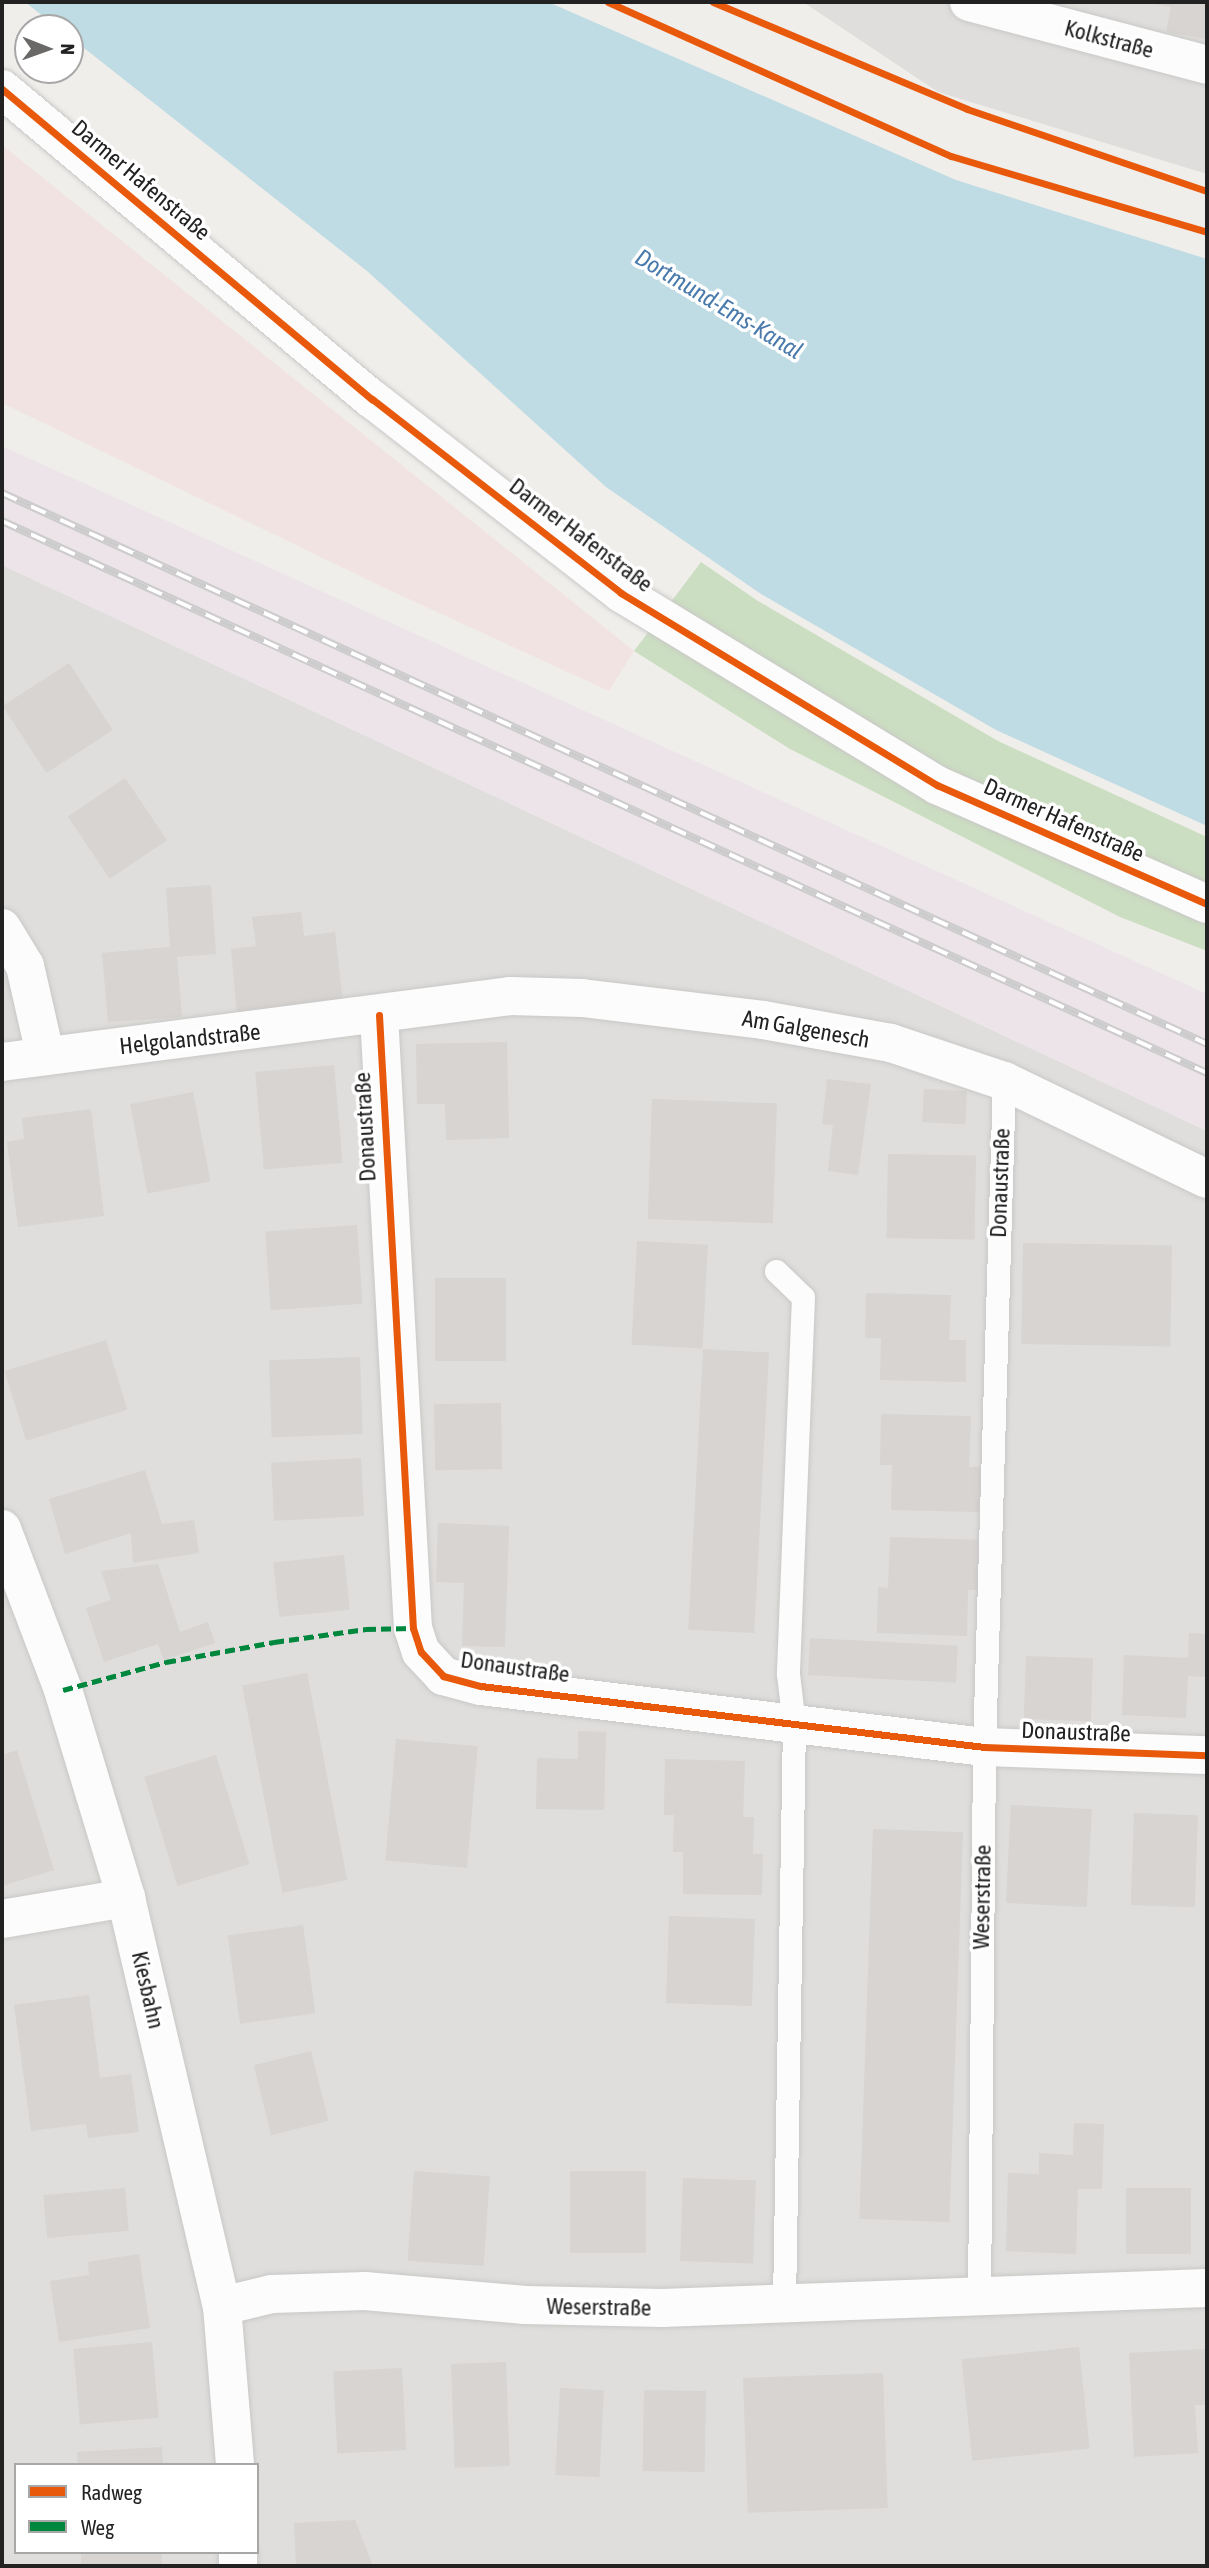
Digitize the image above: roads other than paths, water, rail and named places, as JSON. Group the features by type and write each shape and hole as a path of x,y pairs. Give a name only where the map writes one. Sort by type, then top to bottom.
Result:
{"street":[{"name":"Kolkstraße","path":"969,2 1207,65"},
{"name":"Darmer Hafenstraße","path":"2,89 372,399 621,593 937,785 1207,904"},
{"path":"2,928 25,965 45,1054"},
{"name":"Am Galgenesch","path":"379,1015 510,996 582,998 763,1020 891,1043 1004,1081 1207,1179"},
{"name":"Helgolandstraße","path":"2,1062 45,1054 379,1015"},
{"name":"Donaustraße","path":"379,1015 413,1628 421,1652 443,1676 481,1686 984,1747 1207,1755"},
{"name":"Kiesbahn","path":"2,1529 63,1690 126,1898 222,2306 234,2463"},
{"path":"2,1919 126,1898"},
{"name":"Weserstraße","path":"222,2306 272,2294 365,2291 525,2305 784,2305 979,2300 1207,2288"}],"lane":[{"name":"Donaustraße","path":"984,1747 1004,1081"},
{"path":"775,1271 803,1297 788,1674 794,1724 784,2305"},
{"name":"Weserstraße","path":"979,2300 984,1747"}],"water":[{"name":"Dortmund-Ems-Kanal","path":"25,2 548,2 956,180 1207,259 1207,826 996,730 761,594 606,487 367,271 84,48 84,14 40,14"}],"railway":[{"path":"2,493 1207,1044"},
{"path":"2,521 1207,1073"}]}
